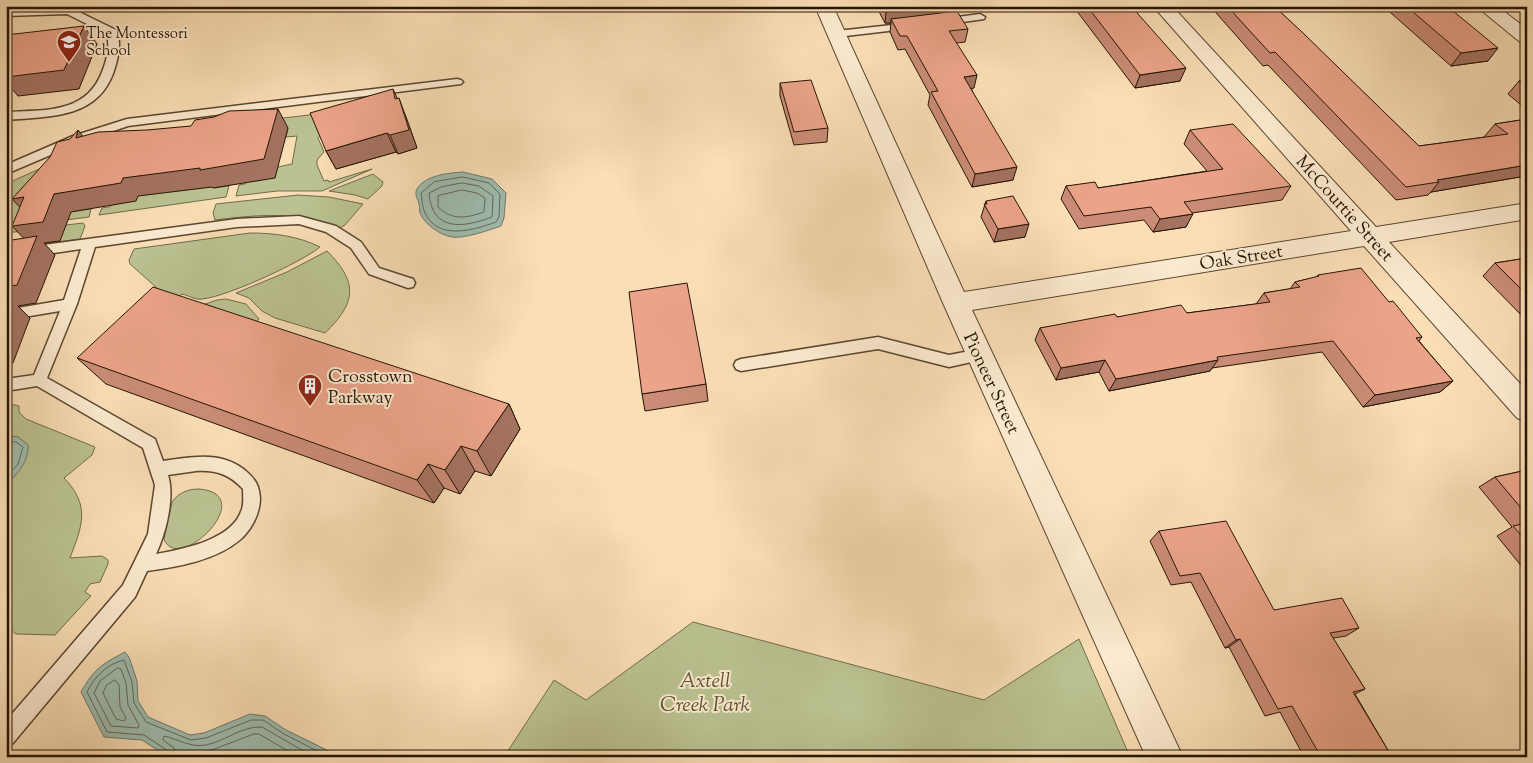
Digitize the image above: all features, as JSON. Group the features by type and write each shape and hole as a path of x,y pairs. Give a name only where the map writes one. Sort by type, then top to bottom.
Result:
{"street":[{"name":"Pioneer Street","path":"824,6 956,303 1165,757"},
{"name":"McCourtie Street","path":"1162,6 1527,410"},
{"path":"1485,6 1527,38"},
{"name":"Oak Street","path":"956,303 1527,211"}],"lane":[{"path":"6,13 52,10 69,11 112,32 116,41 110,68 103,85 85,105 69,110 6,116"},
{"path":"837,34 980,17"},
{"path":"6,170 77,139 128,123 457,82"},
{"path":"6,255 237,223 299,220 331,229 356,245 374,271 408,283"},
{"path":"39,380 70,304 89,244"},
{"path":"6,315 70,304"},
{"path":"741,365 878,342 949,361 980,355"},
{"path":"6,385 39,380 149,444 163,485 156,535 129,591 6,736"},
{"path":"142,564 192,555 214,547 240,529 250,511 251,486 235,471 218,464 196,464 157,469"}],"green space":[{"path":"342,111 318,138 324,152 317,160 317,165 324,181 328,180 329,182 372,169 322,191 277,191 236,196 239,185 245,184 245,182 278,167 292,164 297,136 286,137 288,128 259,121"},
{"path":"68,156 75,211 91,209 89,217 34,224 32,230 6,233 6,184"},
{"path":"373,174 383,182 382,186 368,199 329,191"},
{"path":"213,186 214,188 229,186 226,197 99,215 102,208 109,207 139,188"},
{"path":"298,195 329,197 363,204 345,225 338,229 323,223 293,216 262,216 215,220 213,213 216,204"},
{"path":"83,223 85,226 80,239 34,245 41,228"},
{"path":"250,233 286,236 320,247 297,261 240,288 207,298 197,299 182,294 177,298 166,296 130,264 129,260 134,249"},
{"path":"327,251 345,273 350,293 343,312 325,333 275,318 262,311 249,298 236,293 287,272"},
{"path":"226,299 246,304 259,319 243,336 199,306"},
{"path":"6,403 19,406 19,412 26,419 95,447 92,455 64,478 73,488 78,498 82,516 78,536 70,558 102,556 108,560 108,564 100,582 90,584 85,592 91,596 55,635 16,634 6,626 6,484 21,467 28,445 18,437 6,436"},
{"path":"199,489 216,494 222,504 219,517 210,530 198,541 184,548 172,548 164,539 172,502 184,492"},
{"name":"Axtell Creek Park","path":"693,622 984,700 1079,639 1130,757 504,757 554,680 586,700"}],"water":[{"path":"463,172 492,179 506,193 504,218 501,226 470,235 452,237 438,232 423,219 416,196 417,189 421,184 438,176"},
{"path":"6,436 18,437 28,445 28,451 22,467 6,484"},
{"path":"125,652 129,657 137,681 138,701 148,717 190,735 204,733 250,714 265,716 286,730 341,757 168,757 142,740 104,737 81,692 99,668"}],"building":[{"path":"883,6 936,6 886,12"},
{"path":"1087,6 1131,6 1186,68 1140,75"},
{"path":"1227,6 1274,6 1419,146 1508,134 1495,124 1527,119 1527,165 1406,187 1275,52 1270,53"},
{"path":"1406,6 1447,6 1498,48 1461,53"},
{"path":"957,11 968,29 949,31 977,75 964,77 1017,167 975,174 931,92 938,91 907,36 900,36 891,19"},
{"path":"84,26 64,70 6,77 6,70 8,68 6,68 6,35"},
{"path":"811,80 828,128 794,132 780,83"},
{"path":"1527,80 1527,87 1519,81"},
{"path":"393,89 395,99 399,98 409,130 390,135 387,133 326,151 310,113"},
{"path":"278,109 264,159 200,170 200,168 123,178 121,183 54,194 43,222 12,226 24,197 12,199 50,157 57,142 70,139 78,130 76,138 98,132 191,126 195,120 214,117 229,111"},
{"path":"1233,124 1291,186 1184,202 1193,214 1160,219 1151,207 1084,216 1066,186 1095,182 1098,188 1223,169 1190,130"},
{"path":"1013,196 1029,224 998,229 984,204 987,204 986,201"},
{"path":"37,236 17,285 6,287 6,241"},
{"path":"1527,258 1527,295 1495,263"},
{"path":"1361,268 1389,302 1393,301 1422,337 1416,338 1453,381 1375,395 1333,341 1217,357 1218,360 1116,379 1105,360 1061,368 1040,328 1115,314 1117,317 1181,305 1187,313 1270,302 1264,293 1300,287 1295,282 1318,275"},
{"path":"687,283 706,384 642,394 629,292"},
{"name":"Crosstown Parkway","path":"153,287 509,404 477,451 461,446 445,470 428,464 417,480 77,358"},
{"path":"11,300 6,311 6,301"},
{"path":"1527,470 1527,515 1495,477"},
{"path":"1226,521 1274,610 1342,598 1359,628 1330,633 1365,689 1353,692 1392,757 1321,757 1292,706 1278,709 1240,639 1236,640 1200,573 1180,576 1159,531"},
{"path":"1527,523 1527,542 1513,526"}],"place":[{"name":"The Montessori School","path":"69,63"},
{"name":"Crosstown Parkway","path":"310,407"}]}
